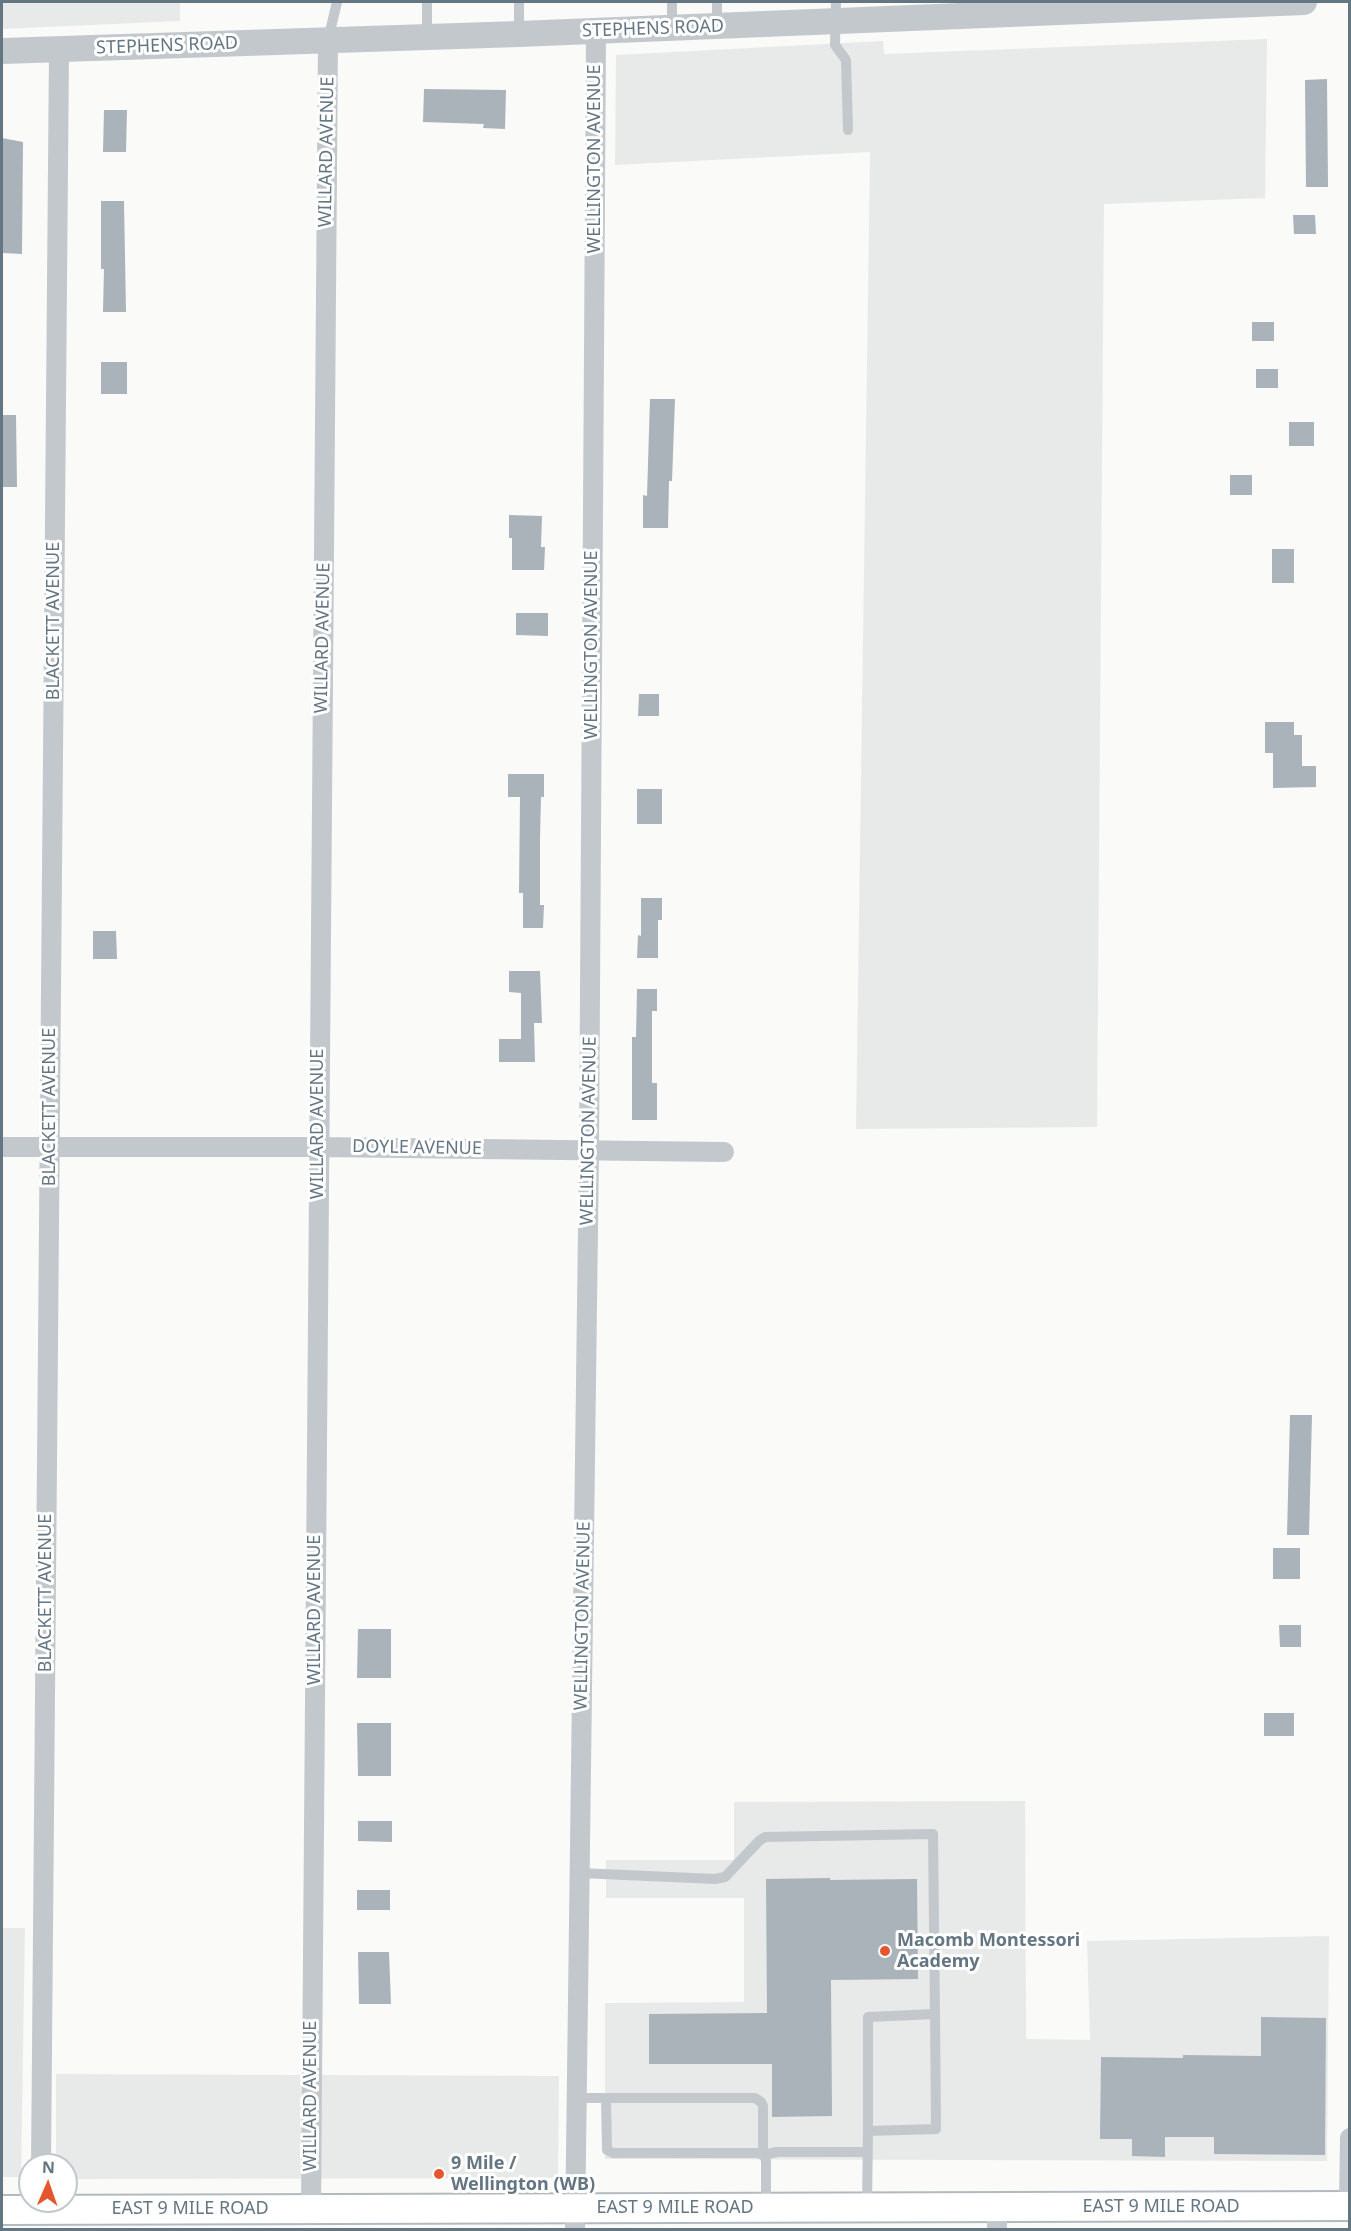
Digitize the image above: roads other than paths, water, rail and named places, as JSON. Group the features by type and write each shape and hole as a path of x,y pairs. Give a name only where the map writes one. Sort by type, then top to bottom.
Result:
{"main road":[{"name":"EAST 9 MILE ROAD","path":"78,2212 310,2208 575,2219 766,2208 867,2208 997,2219 1349,2206"},
{"name":"EAST 9 MILE ROAD","path":"2,2210 18,2211"}],"street":[{"name":"STEPHENS ROAD","path":"2,51 717,27 836,12 1304,2"},
{"name":"WELLINGTON AVENUE","path":"575,2219 589,1151 596,32"},
{"name":"WILLARD AVENUE","path":"310,2208 328,40"},
{"name":"BLACKETT AVENUE","path":"41,2153 59,49"},
{"name":"DOYLE AVENUE","path":"2,1147 318,1147 724,1152"},
{"path":"1349,2206 1350,2138"}],"lane":[{"path":"328,40 337,2"},
{"path":"427,2 427,38"},
{"path":"519,2 519,34"},
{"path":"672,2 672,28"},
{"path":"717,2 717,27"},
{"path":"836,12 836,45 846,60 848,130"},
{"path":"580,1873 715,1879 725,1877 765,1837 933,1834 936,2129 868,2131"},
{"path":"867,2208 868,2017 935,2014"},
{"path":"576,2098 755,2098 763,2106 766,2208"},
{"path":"606,2098 607,2150 613,2153 757,2153 763,2155 777,2152 867,2152"}],"place":[{"name":"Macomb Montessori Academy","path":"885,1951"},
{"name":"9 Mile / Wellington (WB)","path":"439,2174"}]}
